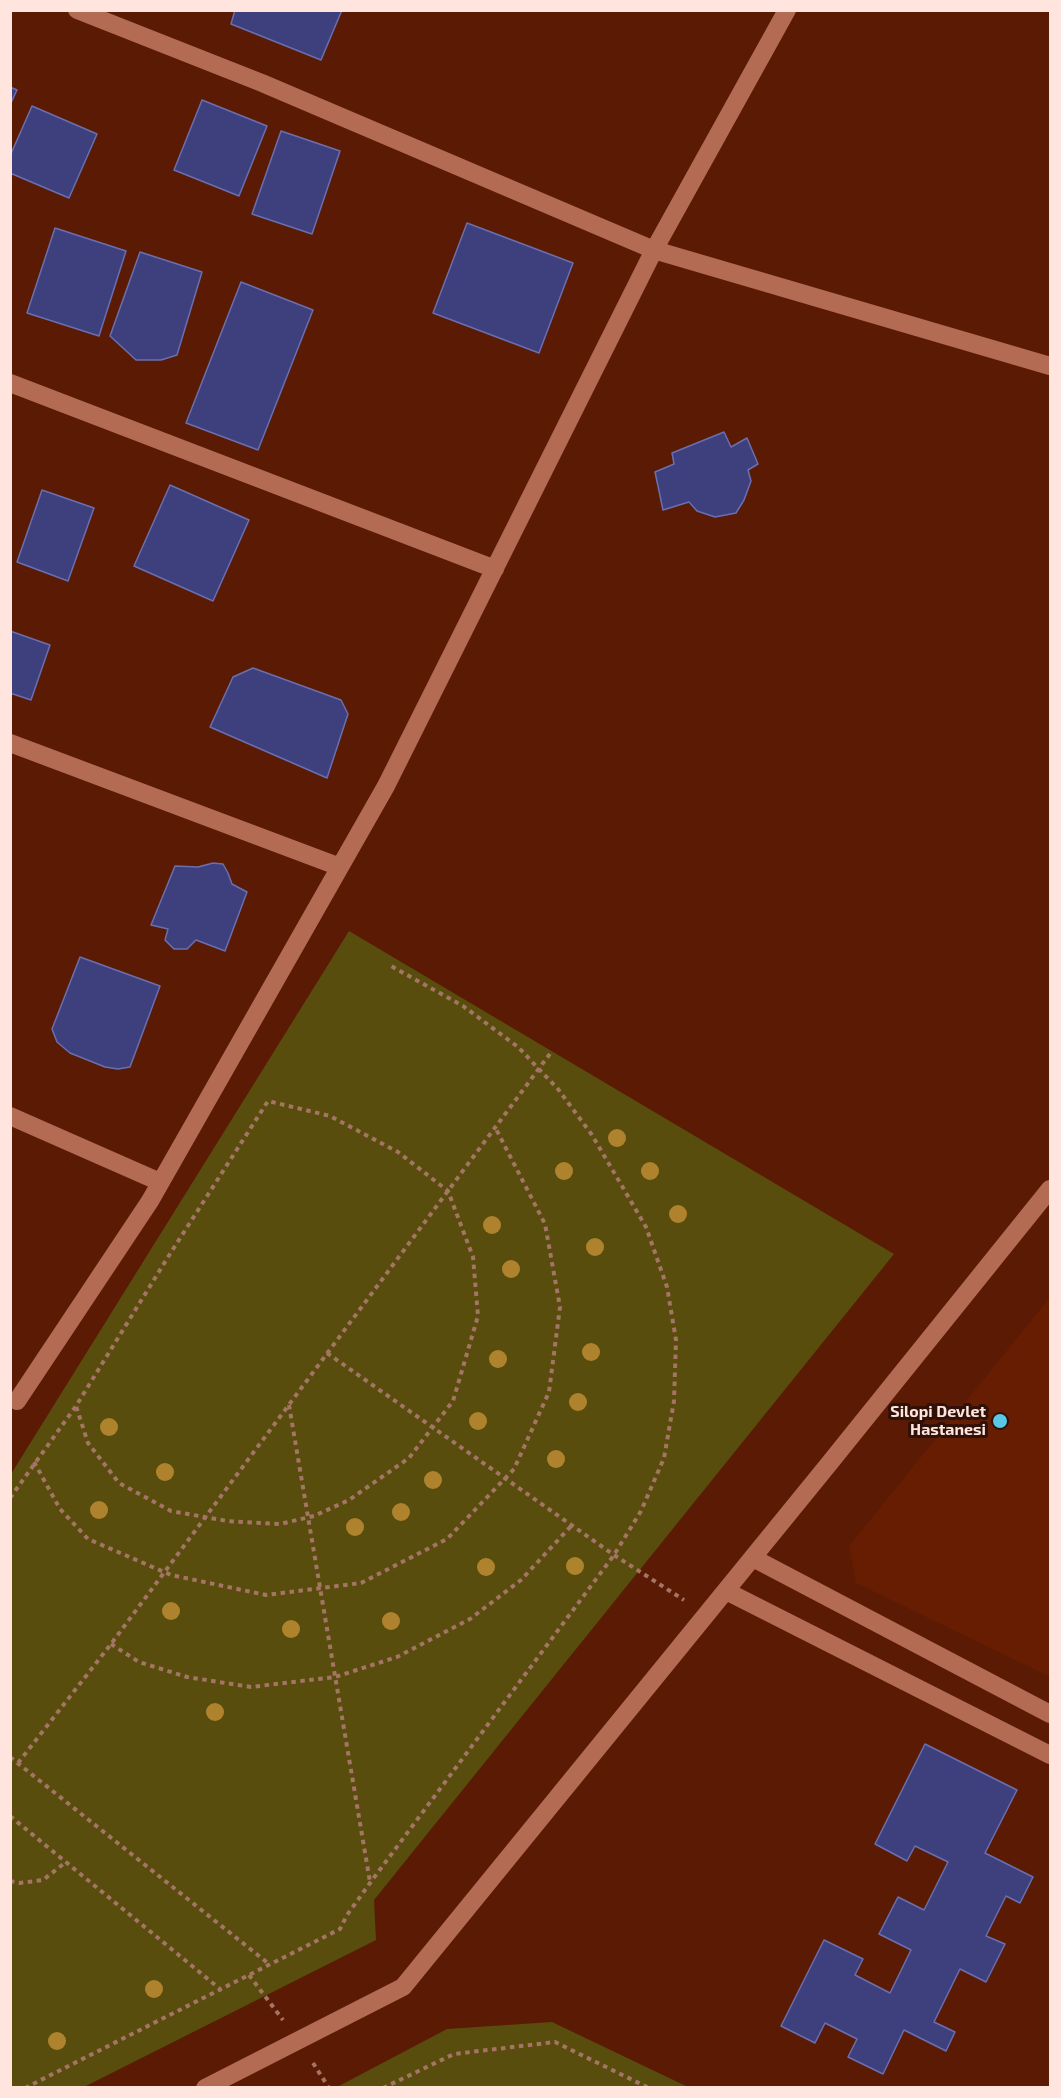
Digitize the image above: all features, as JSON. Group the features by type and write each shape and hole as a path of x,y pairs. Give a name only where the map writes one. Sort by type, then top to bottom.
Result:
{"street":[{"path":"77,10 262,83 654,250 1050,366"},
{"path":"16,1401 160,1182 386,786 654,250 787,10"},
{"path":"10,383 495,569"},
{"path":"10,743 340,867"},
{"path":"10,1116 160,1182"},
{"path":"205,2088 403,1987 707,1615 1050,1189"},
{"path":"753,1558 1050,1714"},
{"path":"726,1590 1050,1755"}],"path":[{"path":"26,2088 340,1929 370,1883 614,1555 641,1511 664,1458 674,1401 676,1340 667,1287 646,1227 592,1135 558,1089 518,1047 463,1006 391,966"},
{"path":"18,1763 165,1572 552,1051"},
{"path":"10,1498 75,1406 268,1101 330,1116 399,1152 447,1191 473,1257 478,1316 453,1401 409,1458 349,1500 308,1517 280,1524 227,1521 171,1511 119,1483 88,1443 75,1406"},
{"path":"34,1462 60,1509 88,1539 165,1572 266,1595 361,1583 447,1539 513,1469 549,1392 560,1307 545,1224 495,1127"},
{"path":"327,1353 614,1555 707,1615"},
{"path":"289,1404 370,1883"},
{"path":"111,1644 139,1662 187,1677 251,1687 335,1677 397,1657 470,1619 521,1580 572,1525"},
{"path":"10,1757 269,1965"},
{"path":"10,1816 220,1989"},
{"path":"10,1881 20,1883 44,1880 66,1862"},
{"path":"249,1975 298,2039"},
{"path":"383,2088 454,2054 555,2042 649,2088"}],"shaded area":[{"path":"349,931 894,1254 374,1900 376,1940 84,2087 11,2087 11,1474"},
{"name":"Silopi Devlet Hastanesi","path":"1050,1297 1050,1677 856,1583 849,1546"},
{"path":"552,2022 688,2087 337,2087 447,2029"}],"building":[{"path":"235,10 342,10 321,60 231,24"},
{"path":"10,87 17,90 10,105"},
{"path":"202,100 267,126 239,196 174,170"},
{"path":"32,106 97,134 69,198 10,173 10,156"},
{"path":"281,131 340,151 312,234 252,214"},
{"path":"467,223 573,263 539,353 433,313"},
{"path":"55,228 126,251 99,336 27,313"},
{"path":"140,252 202,272 177,355 161,360 136,360 110,336"},
{"path":"241,282 313,310 258,450 186,423"},
{"path":"724,432 731,447 747,438 758,464 748,470 751,481 736,513 715,517 697,511 689,502 663,510 655,472 674,464 672,453"},
{"path":"170,485 249,520 213,601 134,566"},
{"path":"42,490 94,508 68,581 17,562"},
{"path":"10,631 50,645 31,700 10,693"},
{"path":"253,668 341,700 348,714 327,778 210,727 233,677"},
{"path":"213,863 223,864 232,884 247,892 225,951 196,940 187,949 174,949 165,940 168,929 151,925 175,866 198,867"},
{"path":"80,957 160,986 130,1067 118,1069 105,1067 70,1053 57,1042 52,1029"},
{"path":"925,1744 1017,1790 985,1853 1033,1877 1020,1903 1006,1896 986,1936 1005,1944 986,1982 960,1969 934,2022 955,2032 946,2051 904,2030 883,2074 848,2057 857,2039 825,2023 815,2043 781,2026 824,1940 863,1959 855,1975 890,1993 911,1950 879,1934 898,1897 924,1910 948,1862 915,1846 907,1861 875,1844"}],"place":[{"name":"Silopi Devlet Hastanesi","path":"1000,1421"}]}
